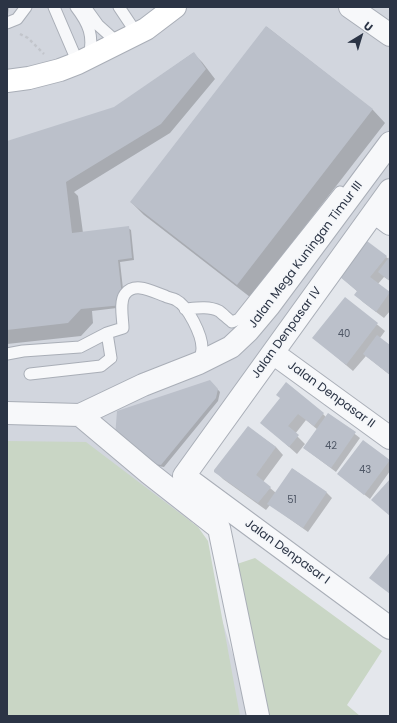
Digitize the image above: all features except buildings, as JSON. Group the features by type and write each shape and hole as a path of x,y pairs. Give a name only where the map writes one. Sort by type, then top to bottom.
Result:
{"main road":[{"path":"7,81 29,78 76,63 146,29 175,7"}],"street":[{"path":"350,7 390,35"},
{"name":"Jalan Mega Kuningan Timur III","path":"80,415 143,385 199,363 231,347 248,331 269,306 390,144"},
{"name":"Jalan Denpasar IV","path":"184,476 273,353 382,218 390,190"},
{"name":"Jalan Denpasar II","path":"273,353 390,438"},
{"path":"7,413 80,415 149,473 219,528 258,716"},
{"name":"Jalan Denpasar I","path":"184,476 390,628"}],"lane":[{"path":"10,27 26,7"},
{"path":"54,7 76,63 92,45 87,23 76,7"},
{"path":"85,7 98,25 128,39"},
{"path":"119,7 128,39"},
{"path":"232,322 239,319 340,192"},
{"path":"7,354 23,351 80,347 107,333 124,328 122,305 124,296 130,290 137,288 151,290 177,300 185,309 196,326 202,348 199,363"},
{"path":"185,309 210,308 219,311 232,322"},
{"path":"231,347 232,322"},
{"path":"30,374 101,366 111,358 107,333"}],"path":[{"path":"10,27 76,63"}],"shaded area":[{"path":"7,7 390,7 390,206 175,469 252,716 7,716"}],"green space":[{"path":"7,441 86,442 198,527 208,541 240,716 7,716"},
{"path":"255,558 382,651 347,705 360,716 268,716 237,564"}]}
